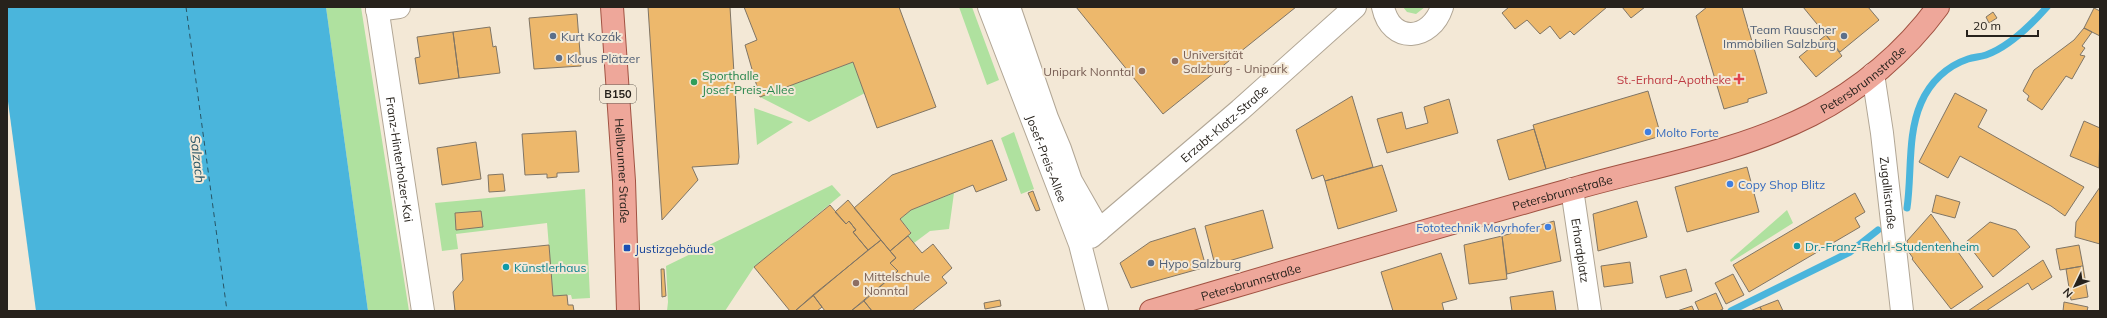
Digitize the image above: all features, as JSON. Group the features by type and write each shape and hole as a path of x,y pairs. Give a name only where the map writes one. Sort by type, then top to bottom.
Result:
{"main road":[{"name":"Hellbrunner Straße","path":"612,7 624,181 628,311"},
{"name":"Petersbrunnstraße","path":"1151,311 1572,189 1717,152 1770,134 1811,115 1845,96 1896,54 1938,7"}],"street":[{"path":"377,8 398,7"},
{"name":"Josef-Preis-Allee","path":"989,7 1080,244 1097,311"},
{"name":"Josef-Preis-Allee","path":"1009,7 1047,118 1071,181 1095,233"},
{"name":"Erzabt-Klotz-Straße","path":"1095,233 1240,110 1355,7"},
{"path":"1383,7 1386,18 1392,27 1402,33 1418,34 1428,29 1435,22 1442,7"},
{"name":"Franz-Hinterholzer-Kai","path":"377,8 423,311"},
{"name":"Zugallistraße","path":"1873,74 1882,133 1902,311"},
{"name":"Erhardplatz","path":"1572,189 1590,311"}],"green space":[{"path":"326,7 361,7 409,311 368,311"},
{"path":"959,7 972,7 999,80 987,85"},
{"path":"1403,7 1425,7 1416,14 1407,12"},
{"path":"853,62 865,93 809,122 760,97"},
{"path":"754,108 793,122 757,145"},
{"path":"1014,132 1034,189 1021,194 1001,138"},
{"path":"832,185 841,195 754,267 725,311 667,311 666,266"},
{"path":"585,189 590,298 572,299 571,295 553,296 547,223 456,234 458,249 442,251 435,203"},
{"path":"954,193 949,229 930,231 914,243 908,236 911,232 900,219 911,210"},
{"path":"1787,210 1793,223 1731,262 1730,260"}],"water":[{"name":"Salzach","path":"7,7 326,7 368,311 36,311 7,94"}],"building":[{"name":"Sporthalle Josef-Preis-Allee","path":"648,7 730,7 739,157 738,164 692,167 698,180 662,220"},
{"path":"744,7 899,7 936,107 877,128 853,62 760,97 745,45 757,40"},
{"name":"Universität Salzburg - Unipark","path":"1076,7 1296,7 1163,114"},
{"path":"1509,7 1607,7 1574,35 1570,31 1560,39 1550,26 1540,34 1527,20 1515,29 1502,13"},
{"path":"1622,7 1645,7 1631,18"},
{"path":"1707,7 1742,7 1767,93 1748,99 1748,102 1724,109 1696,16"},
{"path":"1803,7 1868,7 1879,20 1840,52"},
{"path":"2094,8 2100,11 2100,36 2084,28"},
{"path":"1993,12 1997,18 1989,23 1986,17"},
{"path":"577,14 581,66 534,69 529,18"},
{"path":"490,27 493,47 496,46 500,73 459,78 453,32"},
{"path":"2084,28 2092,32 2082,46 2085,48 2080,55 2085,56 2072,79 2066,76 2042,110 2027,100 2029,96 2023,91 2034,70 2074,40"},
{"path":"453,32 459,78 419,84 415,58 420,57 417,37"},
{"path":"1826,35 1842,56 1816,77 1799,57"},
{"path":"1648,91 1661,136 1546,169 1533,125"},
{"path":"1955,93 1987,110 1978,127 2084,187 2065,216 2051,206 1960,156 1948,178 1919,162"},
{"path":"1352,96 1373,167 1325,181 1323,175 1312,179 1296,130"},
{"path":"1449,99 1458,133 1387,153 1377,119 1402,112 1406,129 1428,123 1424,107"},
{"path":"2084,121 2100,128 2099,168 2070,156"},
{"path":"1534,129 1546,169 1509,180 1497,140"},
{"path":"576,131 579,172 557,173 557,177 547,178 547,174 525,175 522,134"},
{"path":"992,140 1007,180 976,192 973,185 911,210 900,219 911,233 890,251 854,208 892,175"},
{"path":"476,142 481,179 442,185 437,148"},
{"path":"1382,165 1397,211 1338,229 1325,181"},
{"path":"1747,167 1759,212 1687,232 1675,187"},
{"path":"503,174 505,191 489,192 488,175"},
{"path":"2100,187 2100,244 2075,237 2076,222"},
{"path":"1033,191 1040,210 1036,211 1028,193"},
{"name":"Dr.-Franz-Rehrl-Studentenheim","path":"1855,193 1865,212 1855,218 1860,227 1749,292 1733,265"},
{"path":"1936,195 1960,202 1955,218 1932,212"},
{"path":"848,200 881,240 868,250 853,232 856,230 849,221 846,224 835,212"},
{"path":"1637,201 1647,237 1598,251 1593,214"},
{"path":"830,205 846,224 849,221 856,230 853,232 868,250 795,311 790,311 754,267"},
{"path":"1263,210 1273,248 1215,265 1205,226"},
{"path":"481,211 483,227 456,230 455,213"},
{"path":"1931,214 1983,287 1951,309 1912,259 1913,258 1908,251 1907,241"},
{"path":"1554,221 1561,261 1507,274 1502,236"},
{"path":"1990,222 2016,230 2030,247 1993,277 1966,242"},
{"path":"1195,228 1206,267 1131,288 1120,263 1150,242"},
{"path":"908,236 922,253 933,244 952,268 942,277 947,283 912,311 872,311 864,301 898,271 890,263 896,258 890,251"},
{"path":"1502,236 1507,279 1469,284 1464,245"},
{"name":"Mittelschule Nonntal","path":"881,240 896,258 890,263 898,271 851,311 825,311 813,295"},
{"name":"Künstlerhaus","path":"549,245 553,296 567,295 568,305 573,305 574,311 455,311 453,292 463,280 461,254"},
{"path":"2079,245 2083,266 2060,270 2056,249"},
{"path":"1441,253 1457,299 1442,303 1444,311 1393,311 1381,272"},
{"path":"2043,260 2052,277 2032,290 2028,283 1986,311 1968,311"},
{"path":"1630,262 1633,283 1604,287 1601,266"},
{"path":"2083,266 2088,297 2071,300 2066,269"},
{"path":"661,269 664,269 666,296 662,297"},
{"path":"1686,269 1692,291 1666,298 1660,276"},
{"path":"1733,274 1744,295 1726,304 1715,283"},
{"path":"1553,291 1556,311 1512,311 1510,297"},
{"path":"1716,293 1723,309 1719,311 1699,311 1695,302"},
{"path":"813,295 822,307 817,311 795,311"},
{"path":"1000,300 1001,306 985,309 984,303"},
{"path":"1778,300 1783,311 1762,311 1760,307"},
{"path":"864,301 872,311 851,311"},
{"path":"2064,302 2088,307 2087,311 2063,311"},
{"path":"1692,306 1694,311 1677,311"},
{"path":"1760,307 1762,311 1750,311"}],"waterway":[{"path":"1907,208 1914,128 1921,103 1929,88 1946,70 1960,62 1984,56 2003,47 2027,28 2047,7"},
{"path":"1731,311 1850,252 1878,230"}],"ferry route":[{"path":"186,7 227,311"}],"place":[{"name":"Kurt Kozák","path":"553,36"},
{"name":"Team Rauscher Immobilien Salzburg","path":"1844,36"},
{"name":"Klaus Plätzer","path":"559,58"},
{"name":"Universität Salzburg - Unipark","path":"1175,61"},
{"name":"Unipark Nonntal","path":"1142,71"},
{"name":"St.-Erhard-Apotheke","path":"1739,79"},
{"name":"Sporthalle Josef-Preis-Allee","path":"694,82"},
{"name":"Molto Forte","path":"1648,132"},
{"name":"Copy Shop Blitz","path":"1730,184"},
{"name":"Fototechnik Mayrhofer","path":"1548,227"},
{"name":"Dr.-Franz-Rehrl-Studentenheim","path":"1797,246"},
{"name":"Justizgebäude","path":"627,248"},
{"name":"Hypo Salzburg","path":"1151,263"},
{"name":"Künstlerhaus","path":"506,267"},
{"name":"Mittelschule Nonntal","path":"856,283"}]}
